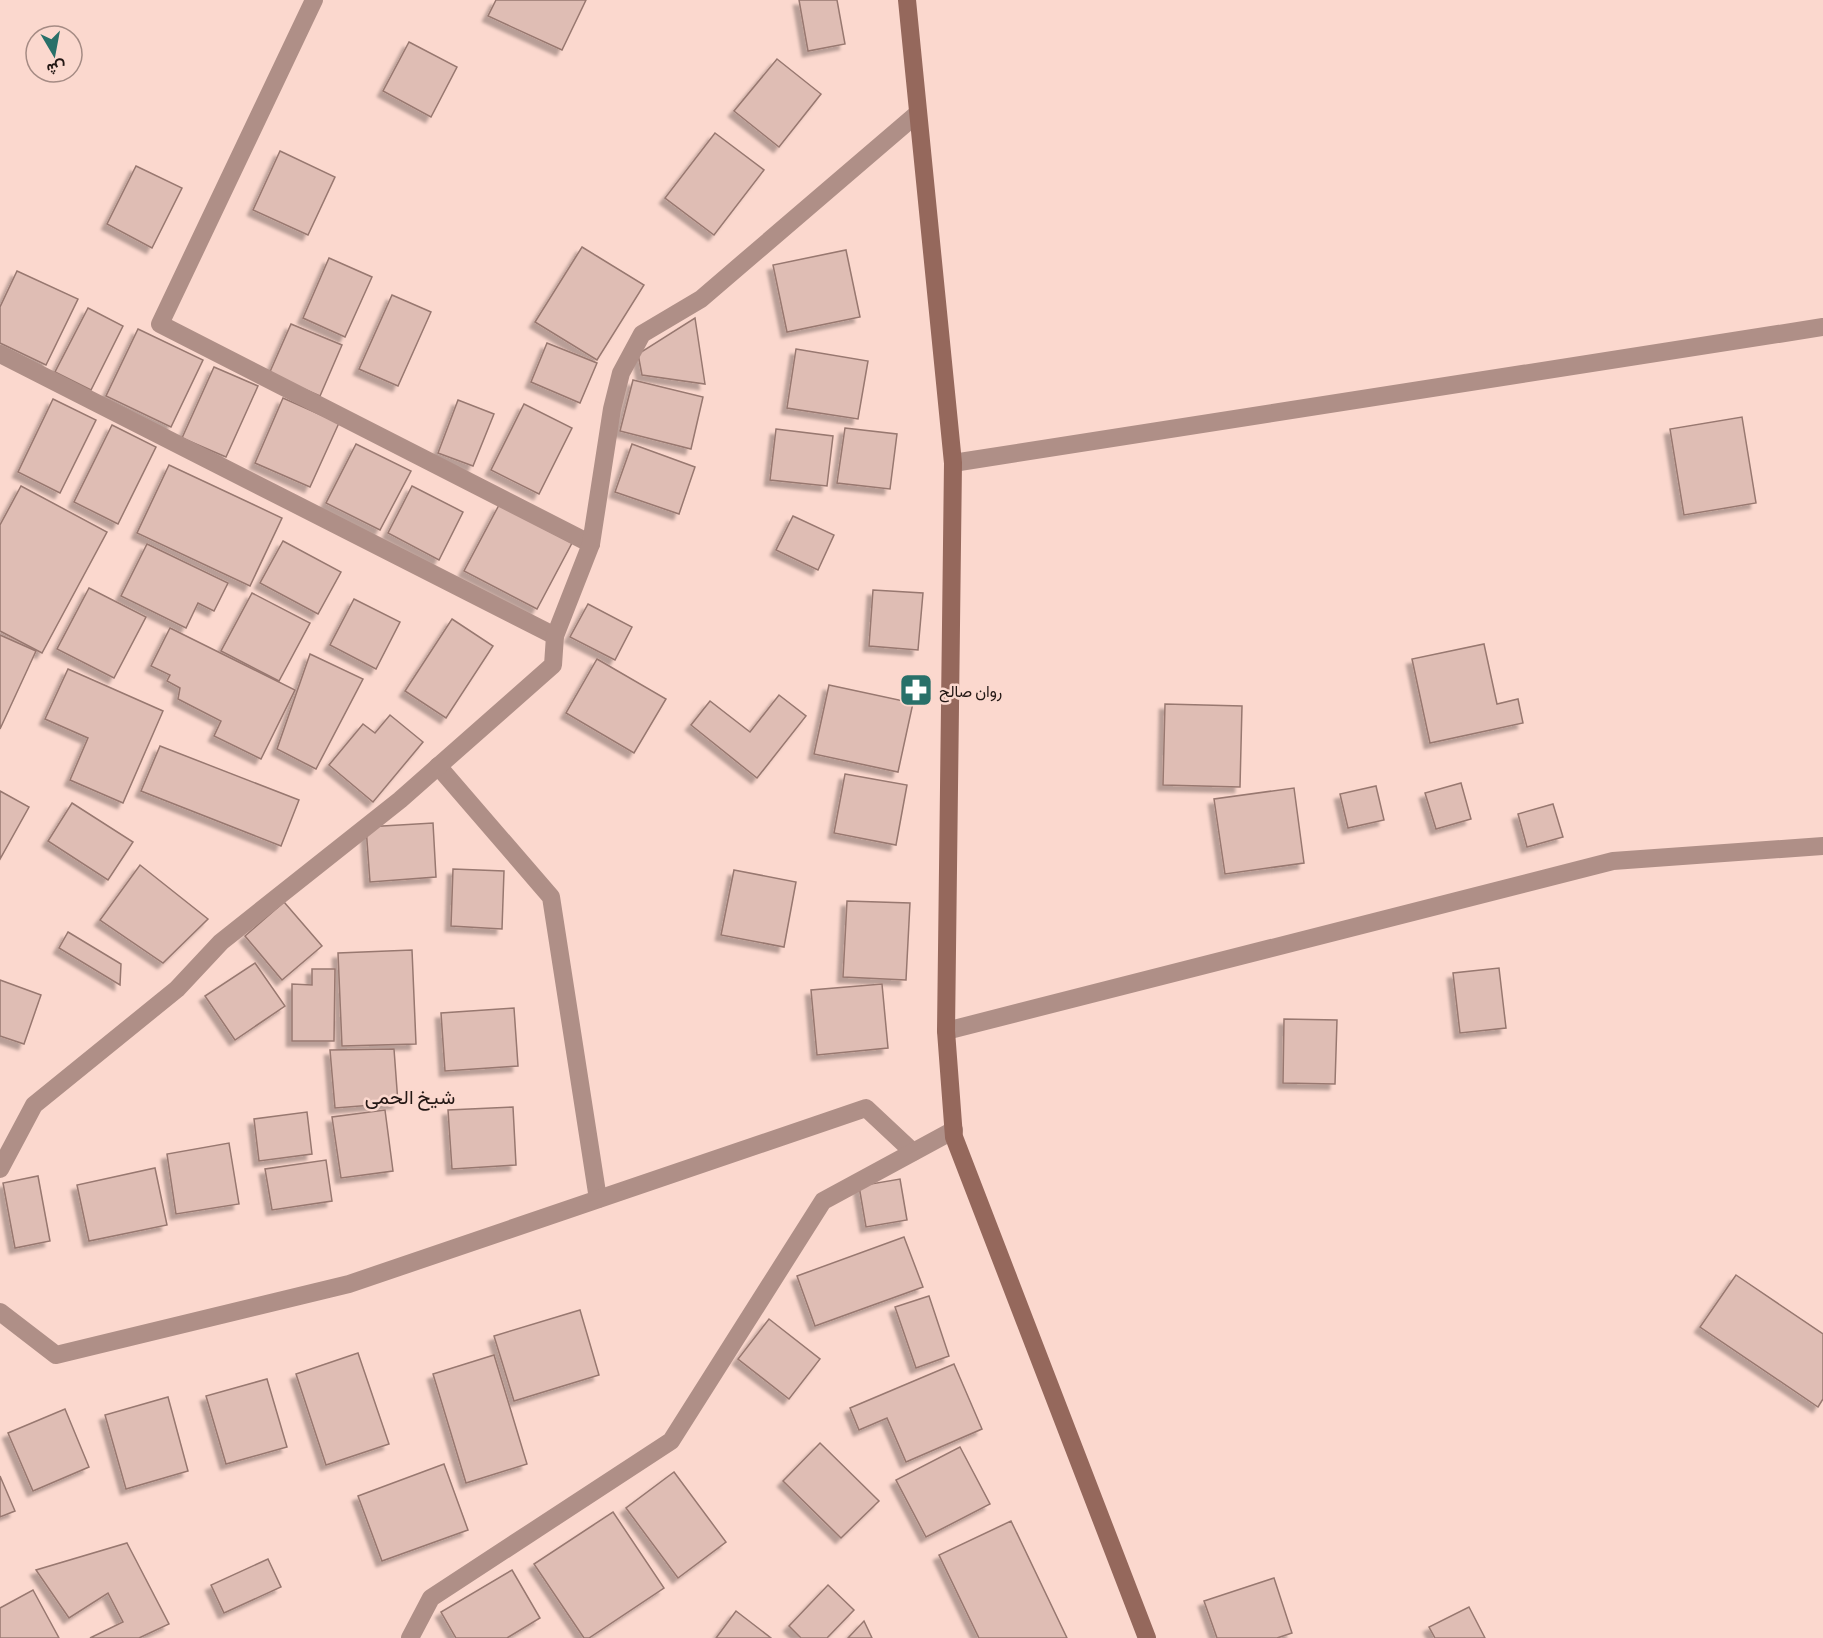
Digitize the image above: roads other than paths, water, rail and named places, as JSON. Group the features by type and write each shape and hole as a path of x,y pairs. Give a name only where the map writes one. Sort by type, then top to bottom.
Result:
{"street":[{"path":"314,0 160,324 591,544"},
{"path":"907,0 953,463 946,1031 954,1137 1147,1638"},
{"path":"0,1169 34,1105 177,989 221,942 400,800 553,665 555,636 591,544 612,409 621,373 642,334 701,299 918,112"},
{"path":"953,463 1823,327"},
{"path":"0,354 555,636"},
{"path":"438,766 551,897 598,1199"},
{"path":"946,1031 1613,861 1823,846"},
{"path":"0,1312 56,1355 349,1284 866,1108 913,1152"},
{"path":"410,1638 431,1599 671,1441 823,1201 954,1130"}],"place":[{"name":"روان صالح","path":"916,690"}],"district":[{"name":"شيخ الحمى","path":"410,1096"}]}
